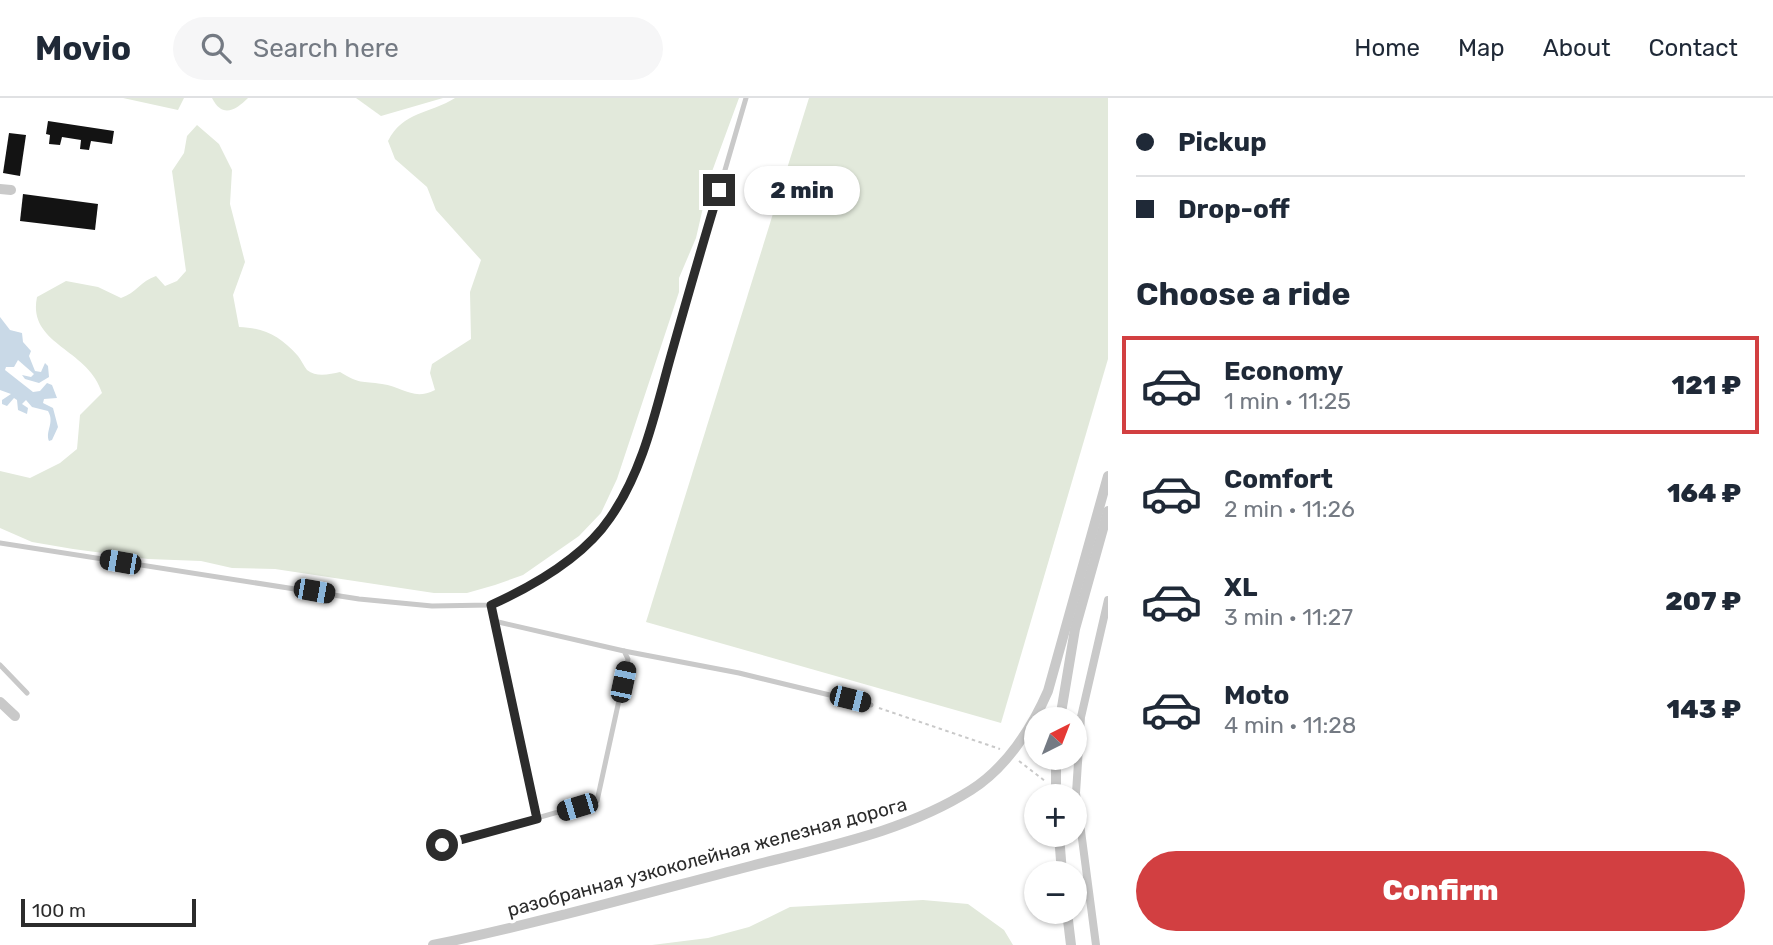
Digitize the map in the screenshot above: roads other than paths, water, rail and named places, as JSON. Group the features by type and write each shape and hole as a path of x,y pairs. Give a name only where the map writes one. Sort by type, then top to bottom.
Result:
{"street":[{"name":"разобранная узкоколейная железная дорога","path":"433,945 562,916 897,827 974,789 1026,734 1048,691 1108,476"},
{"path":"1062,707 1075,629 1108,511"},
{"path":"1096,945 1076,793 1081,716 1108,600"},
{"path":"0,702 15,716"},
{"path":"1068,924 1071,945"}],"lane":[{"path":"0,543 359,599 432,606 491,605 544,577 583,547 609,520 627,490 656,409 747,98"},
{"path":"491,605 537,819"},
{"path":"494,621 624,651 739,673 871,705"},
{"path":"442,845 597,801 628,659 624,651"},
{"path":"0,665 27,693"}],"water":[{"path":"0,317 10,330 22,333 23,342 31,351 29,356 35,371 41,372 45,363 48,366 49,377 39,383 25,379 22,375 31,377 34,374 18,360 14,367 6,367 5,370 33,392 40,391 47,383 52,385 57,398 44,399 43,403 53,408 58,427 52,440 49,441 48,437 51,419 48,411 32,407 26,400 22,404 28,408 27,414 18,410 17,400 14,398 7,406 2,404 2,400 11,394 0,390"}]}
